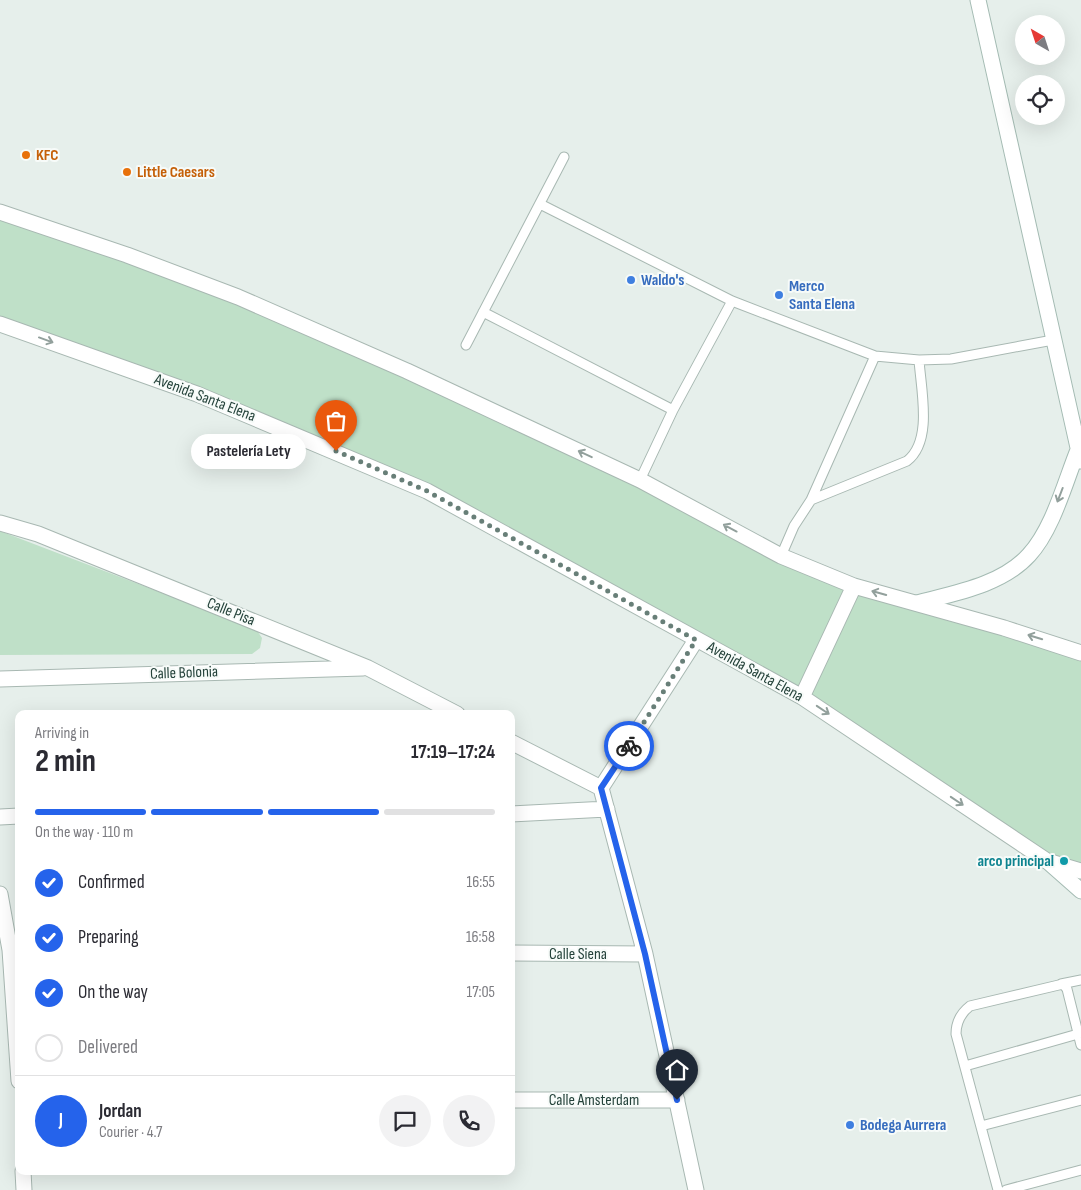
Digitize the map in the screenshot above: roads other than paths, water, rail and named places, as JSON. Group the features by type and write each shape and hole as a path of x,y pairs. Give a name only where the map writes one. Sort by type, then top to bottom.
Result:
{"street":[{"path":"918,603 958,592 999,577 1029,555 1050,522 1080,456 978,0"},
{"path":"0,212 127,255 238,297 407,371 640,480 781,556 854,586 918,603 1081,653"},
{"name":"Avenida Santa Elena","path":"0,324 197,394 427,491 802,697 1047,861 1081,871"},
{"name":"Calle Pisa","path":"0,523 38,534 368,668 450,710"},
{"path":"802,697 854,586"},
{"path":"601,788 696,640"},
{"name":"Calle Bolonia","path":"0,679 368,668"},
{"path":"515,744 601,788 645,954 696,1190"},
{"path":"515,814 607,809"},
{"path":"0,816 15,816"},
{"path":"1047,861 1081,891"},
{"path":"0,894 10,950 15,1023"},
{"name":"Calle Siena","path":"515,953 645,954"},
{"name":"Calle Amsterdam","path":"515,1100 677,1100"},
{"path":"23,1175 24,1190"}],"lane":[{"path":"466,345 564,157"},
{"path":"540,204 732,301 875,356 919,360 951,359 1053,340"},
{"path":"640,480 674,410 732,301"},
{"path":"483,312 674,410"},
{"path":"781,556 794,526 811,500 875,356"},
{"path":"811,500 907,461 915,455 924,433 919,360"},
{"path":"998,1190 956,1028 965,1010 970,1006 1081,980"},
{"path":"1061,984 1065,985 1067,990 1081,1045"},
{"path":"965,1066 1078,1034"},
{"path":"981,1126 1081,1100"},
{"path":"1006,1190 1081,1170"}],"place":[{"name":"KFC","path":"26,155"},
{"name":"Little Caesars","path":"127,172"},
{"name":"Waldo's","path":"631,280"},
{"name":"Merco Santa Elena","path":"779,295"},
{"name":"Pastelería Lety","path":"336,451"},
{"name":"arco principal","path":"1064,861"},
{"name":"Bodega Aurrera","path":"850,1125"}]}
